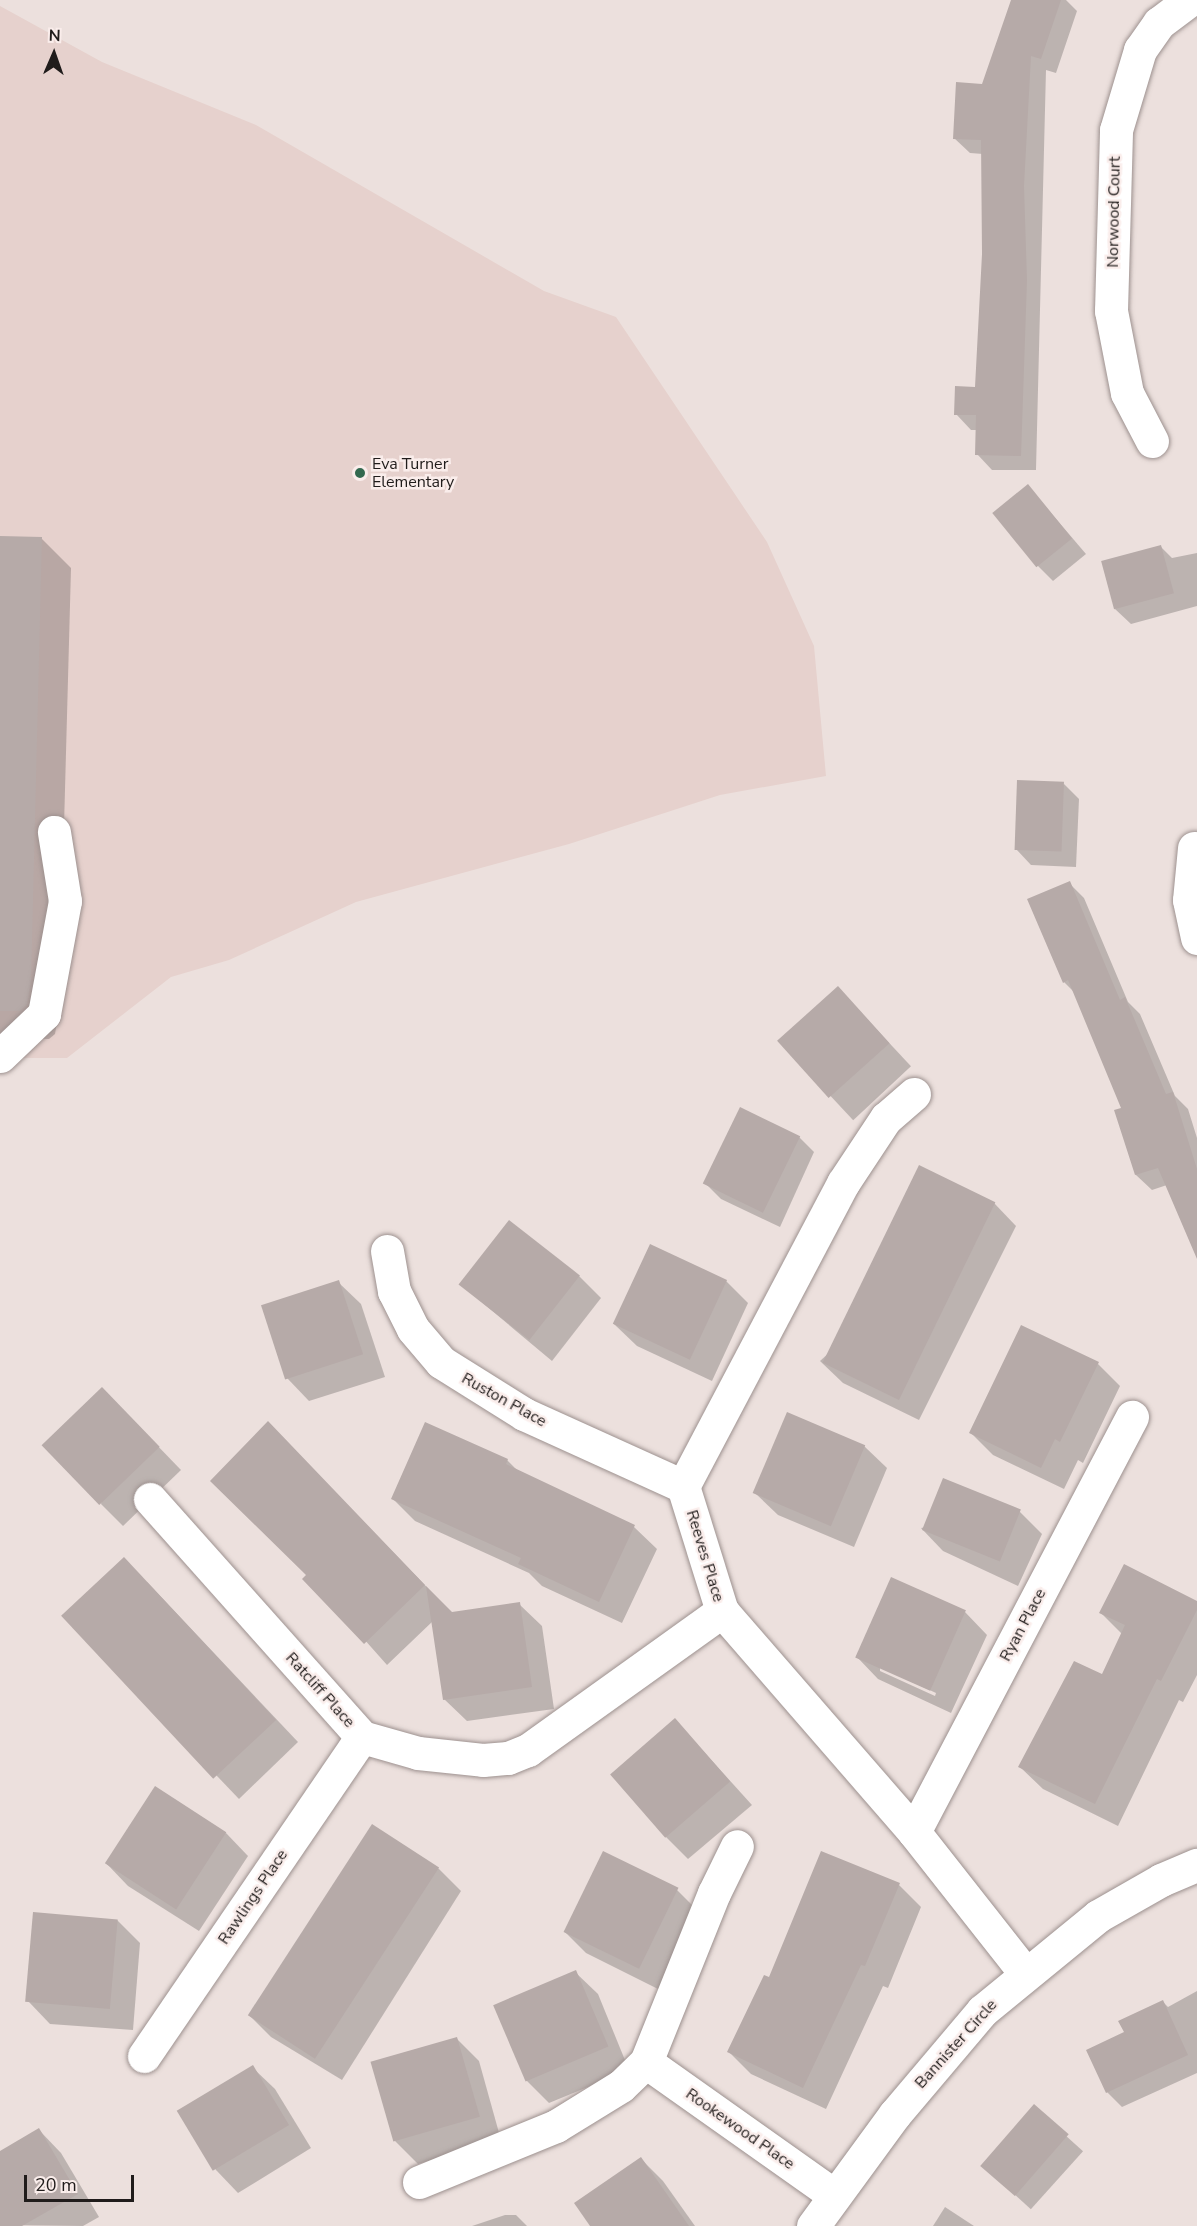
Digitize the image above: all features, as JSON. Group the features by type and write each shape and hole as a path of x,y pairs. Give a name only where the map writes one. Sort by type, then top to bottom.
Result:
{"street":[{"name":"Norwood Court","path":"1152,441 1127,393 1112,311 1116,130 1140,50 1160,23 1189,0"},
{"path":"0,1056 44,1014 65,901 54,832"},
{"path":"1194,848 1189,900 1197,938"},
{"path":"683,1486 843,1183 886,1118 914,1094"},
{"name":"Ruston Place","path":"387,1251 394,1291 413,1329 441,1362 524,1414 683,1486"},
{"name":"Ryan Place","path":"914,1832 1132,1417"},
{"name":"Reeves Place","path":"683,1486 722,1611 914,1832 1025,1973"},
{"name":"Ratcliff Place","path":"150,1499 362,1737 452,1758 508,1758 552,1735 722,1611"},
{"name":"Rawlings Place","path":"144,2056 362,1737"},
{"path":"419,2182 556,2126 621,2086 646,2062 714,1893 737,1846"},
{"name":"Bannister Circle","path":"813,2226 834,2195 942,2056 982,2011 1025,1973 1098,1916 1161,1880 1197,1865"},
{"name":"Rookewood Place","path":"646,2062 834,2195"}],"shaded area":[{"name":"Eva Turner Elementary","path":"0,6 102,62 256,125 544,291 616,317 767,542 814,646 826,776 720,795 569,844 356,902 229,960 171,977 67,1058 0,1058"}],"building":[{"path":"1011,0 1061,0 1041,59 1031,56 1024,186 1027,280 1021,456 975,455 976,415 954,415 955,386 975,387 982,254 981,140 953,139 956,82 982,84"},
{"path":"1028,484 1072,538 1036,567 992,513"},
{"path":"0,536 42,537 31,981 27,1005 20,1011 0,1011"},
{"path":"1161,545 1174,593 1114,609 1101,561"},
{"path":"1017,780 1064,782 1062,852 1015,850"},
{"path":"1070,881 1120,1000 1125,997 1166,1094 1173,1092 1197,1169 1197,1259 1158,1168 1135,1175 1114,1110 1121,1108 1068,980 1063,983 1027,899"},
{"path":"838,986 890,1043 829,1098 777,1041"},
{"path":"740,1107 800,1136 763,1213 703,1183"},
{"path":"919,1165 995,1202 899,1400 823,1363"},
{"path":"509,1220 580,1275 529,1340 459,1285"},
{"path":"650,1244 727,1280 690,1360 613,1324"},
{"path":"339,1280 363,1354 285,1380 261,1305"},
{"path":"1021,1325 1099,1362 1060,1442 1055,1439 1041,1468 969,1433"},
{"path":"102,1387 160,1447 99,1505 42,1445"},
{"path":"787,1412 865,1445 831,1526 753,1493"},
{"path":"268,1421 425,1585 364,1644 302,1579 306,1575 210,1481"},
{"path":"425,1422 508,1459 506,1464 635,1525 599,1602 518,1564 521,1558 391,1499"},
{"path":"943,1478 1021,1509 1000,1561 922,1530"},
{"path":"124,1557 276,1720 213,1779 61,1616"},
{"path":"1124,1564 1197,1601 1197,1610 1161,1681 1157,1679 1095,1804 1018,1767 1074,1661 1102,1674 1125,1625 1099,1613"},
{"path":"891,1577 966,1610 930,1691 855,1657"},
{"path":"426,1586 452,1612 520,1602 532,1687 443,1700"},
{"path":"675,1718 730,1781 665,1838 610,1774"},
{"path":"155,1786 226,1832 176,1909 105,1863"},
{"path":"372,1824 439,1868 315,2059 248,2015"},
{"path":"603,1851 678,1888 639,1969 564,1932"},
{"path":"821,1851 900,1883 865,1966 861,1965 803,2088 727,2052 764,1975 769,1977"},
{"path":"33,1912 118,1919 110,2009 25,2002"},
{"path":"576,1970 608,2046 526,2082 493,2005"},
{"path":"1163,2000 1188,2055 1106,2093 1086,2050 1124,2032 1118,2021"},
{"path":"457,2037 480,2117 393,2142 370,2062"},
{"path":"253,2065 289,2125 213,2171 177,2111"},
{"path":"1034,2104 1069,2134 1015,2196 980,2166"},
{"path":"39,2128 78,2194 22,2226 0,2226 0,2151"},
{"path":"641,2157 689,2226 590,2226 574,2203"}],"place":[{"name":"Eva Turner Elementary","path":"360,473"}]}
